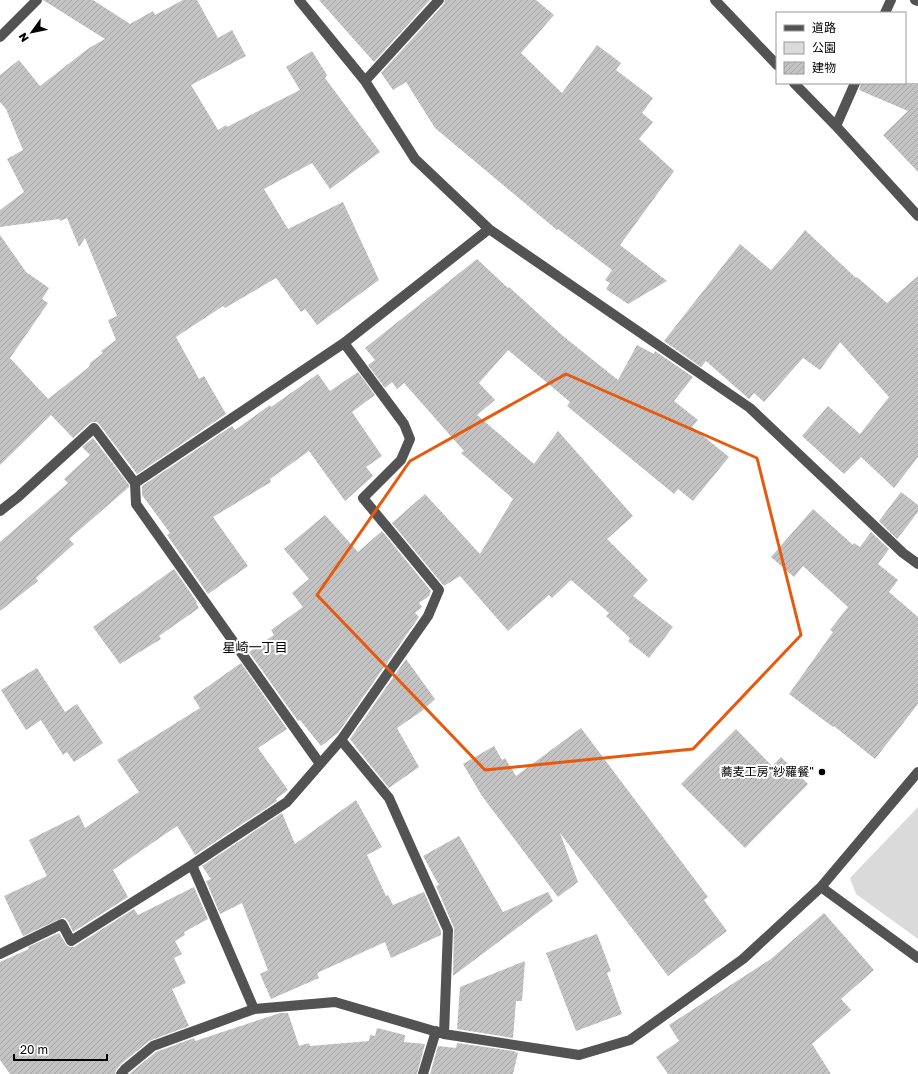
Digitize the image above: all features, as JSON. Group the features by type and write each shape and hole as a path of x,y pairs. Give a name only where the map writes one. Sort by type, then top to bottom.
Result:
{"street":[{"path":"0,37 37,0"},
{"path":"299,0 365,81 415,159 489,229 750,408 903,553 918,564"},
{"path":"365,81 439,0"},
{"path":"715,0 776,64"},
{"path":"885,12 890,0"},
{"path":"795,84 836,126 918,216"},
{"path":"836,126 855,84"},
{"path":"135,483 344,343 489,229"},
{"path":"0,954 62,924 71,941 192,865 287,802 341,740 428,616 439,590 363,498 401,460 410,439 404,424 344,343"},
{"path":"0,511 18,497 94,428 135,483 136,504 320,764"},
{"path":"341,740 389,798 448,930 440,1033 423,1074"},
{"path":"121,1074 153,1046 254,1009 335,1002 440,1033 579,1055 630,1040 743,959 821,887 918,772"},
{"path":"192,865 254,1009"},
{"path":"821,887 918,958"}],"highlighted area":[{"path":"566,374 757,458 801,635 693,749 485,770 317,595 410,461"}],"green space":[{"path":"918,807 918,939 856,894 850,878"}],"building":[{"path":"43,0 93,0 130,24 153,11 155,15 183,0 197,0 218,38 232,30 246,56 191,85 218,130 226,125 227,127 300,90 286,67 312,51 327,75 325,78 380,152 330,189 312,163 264,189 288,229 343,202 379,280 317,325 305,309 301,312 276,278 225,308 223,306 176,337 199,379 204,376 226,414 137,474 97,422 90,423 73,438 51,415 0,465 0,235 26,272 49,288 42,299 48,303 10,358 48,399 89,367 90,363 103,353 101,351 116,340 108,320 117,316 85,238 79,247 67,218 60,221 59,219 0,227 0,210 24,192 7,159 23,150 6,109 0,102 0,75 19,60 40,86 89,48 105,39"},
{"path":"319,0 430,0 374,62"},
{"path":"445,0 536,0 554,15 521,53 562,93 597,45 621,63 616,70 653,98 642,113 653,122 639,139 674,171 620,245 667,281 628,304 606,289 610,283 605,280 612,270 558,229 557,230 435,128 406,82 393,90 381,73 444,4"},
{"path":"918,83 918,172 883,135 908,111 859,90 861,84"},
{"path":"805,230 856,278 857,277 887,303 918,276 918,457 894,488 861,457 844,474 802,436 828,406 860,434 889,397 840,342 820,370 803,358 764,402 754,393 749,399 706,361 701,367 664,341 740,244 771,270"},
{"path":"477,259 563,336 618,380 637,345 654,354 655,351 693,377 674,401 698,420 692,427 729,457 693,501 678,489 674,494 567,406 570,402 508,350 479,383 495,400 477,415 534,464 558,431 633,516 607,539 648,580 633,596 673,627 649,658 628,641 630,638 606,616 609,613 571,580 552,598 549,595 508,631 460,576 444,586 392,523 425,494 480,554 513,499 461,453 464,451 404,383 397,389 392,382 385,388 368,365 375,360 365,348"},
{"path":"358,372 375,395 352,412 382,456 366,467 373,476 345,501 309,451 270,479 271,482 213,517 248,566 208,594 167,535 170,533 142,495 142,486 232,426 235,430 318,374 330,391"},
{"path":"93,438 129,487 69,539 74,544 36,578 38,581 0,611 0,542 68,483 64,479 90,455 82,447"},
{"path":"901,492 918,505 918,512 897,539 879,521"},
{"path":"813,509 853,545 854,543 860,547 871,532 889,549 878,564 898,580 889,592 918,617 918,704 875,759 834,726 833,727 789,694 833,632 830,630 848,607 803,566 794,577 771,557"},
{"path":"325,515 358,552 382,531 431,591 429,596 419,603 422,607 415,613 419,617 338,733 321,746 300,720 298,721 249,652 274,635 271,630 303,607 292,593 309,579 284,549"},
{"path":"174,569 197,602 196,603 199,608 159,636 161,639 120,664 93,627"},
{"path":"406,659 435,699 422,711 397,728 419,767 389,788 350,739"},
{"path":"241,663 287,729 258,748 288,790 276,799 277,801 195,855 177,826 113,870 128,897 73,932 68,921 65,918 62,918 23,936 4,896 47,876 29,840 79,815 85,828 139,792 117,760 200,708 193,697"},
{"path":"37,668 65,712 77,704 103,743 74,762 67,752 63,755 41,720 26,730 1,690"},
{"path":"581,728 708,897 704,900 727,931 668,976 560,833 578,882 558,897 482,796 463,764 494,746 502,760 505,758 516,776"},
{"path":"736,729 772,766 781,757 808,784 745,848 681,784"},
{"path":"356,800 382,847 367,855 386,896 388,895 393,905 424,892 441,931 441,935 391,958 385,942 317,973 319,978 271,999 260,974 268,970 242,903 220,914 206,881 211,879 202,866 282,813 295,844"},
{"path":"459,836 503,912 548,892 553,901 453,976 454,928 436,886 439,885 423,856"},
{"path":"194,887 208,919 184,932 185,935 175,941 182,954 174,958 186,983 172,989 189,1026 149,1041 121,1064 116,1070 115,1074 10,1074 0,1060 0,962 59,933 67,946 74,947 134,909 138,915"},
{"path":"824,913 874,970 841,999 851,1010 812,1044 831,1074 668,1074 656,1057 679,1041 669,1025 771,959"},
{"path":"597,934 611,971 607,973 622,1014 576,1031 546,953"},
{"path":"525,961 522,1001 516,1001 513,1038 457,1029 460,987"},
{"path":"280,1013 288,1013 299,1046 309,1043 310,1046 369,1041 370,1035 375,1036 377,1028 405,1035 404,1042 425,1044 417,1074 129,1074 156,1052 194,1038 195,1041"},
{"path":"457,1043 518,1053 513,1074 430,1074 438,1046 456,1048"}],"place":[{"name":"蕎麦工房\"紗羅餐\"","path":"822,772"}],"district":[{"name":"星崎一丁目","path":"255,647"}]}
